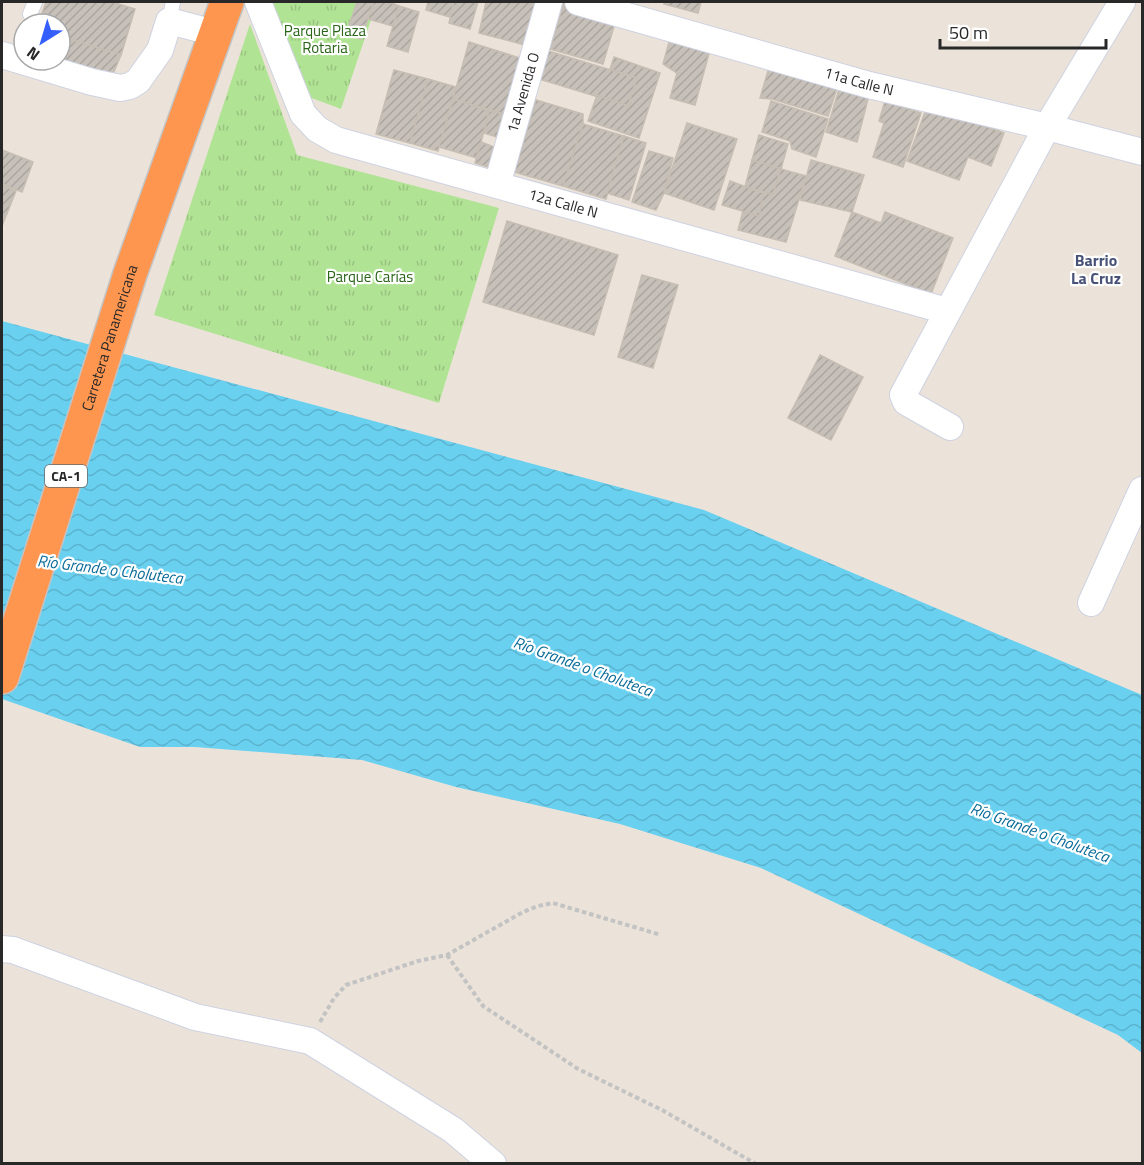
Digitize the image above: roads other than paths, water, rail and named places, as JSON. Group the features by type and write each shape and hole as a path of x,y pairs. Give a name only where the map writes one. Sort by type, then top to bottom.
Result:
{"highway":[{"name":"Carretera Panamericana","path":"2,677 130,274 227,2"}],"street":[{"name":"12a Calle N","path":"258,2 303,114 317,129 336,140 947,311"},
{"name":"1a Avenida O","path":"496,185 549,2"},
{"name":"11a Calle N","path":"578,2 869,85 1143,152"},
{"path":"950,427 906,402 903,395 1047,127 1122,2"},
{"path":"2,55 120,88 138,81 160,50 171,11 215,33"},
{"path":"1091,603 1143,490"},
{"path":"2,949 13,950 195,1017 310,1041 453,1130 493,1164"}],"water":[{"name":"Río Grande o Choluteca","path":"2,321 704,510 1142,695 1142,1053 1118,1035 761,868 620,824 456,787 362,760 195,747 140,747 2,699"}],"district":[{"name":"Barrio La Cruz","path":"1096,269"}],"park label":[{"name":"Parque Plaza Rotaria","path":"325,40"},
{"name":"Parque Carías","path":"370,277"}]}
